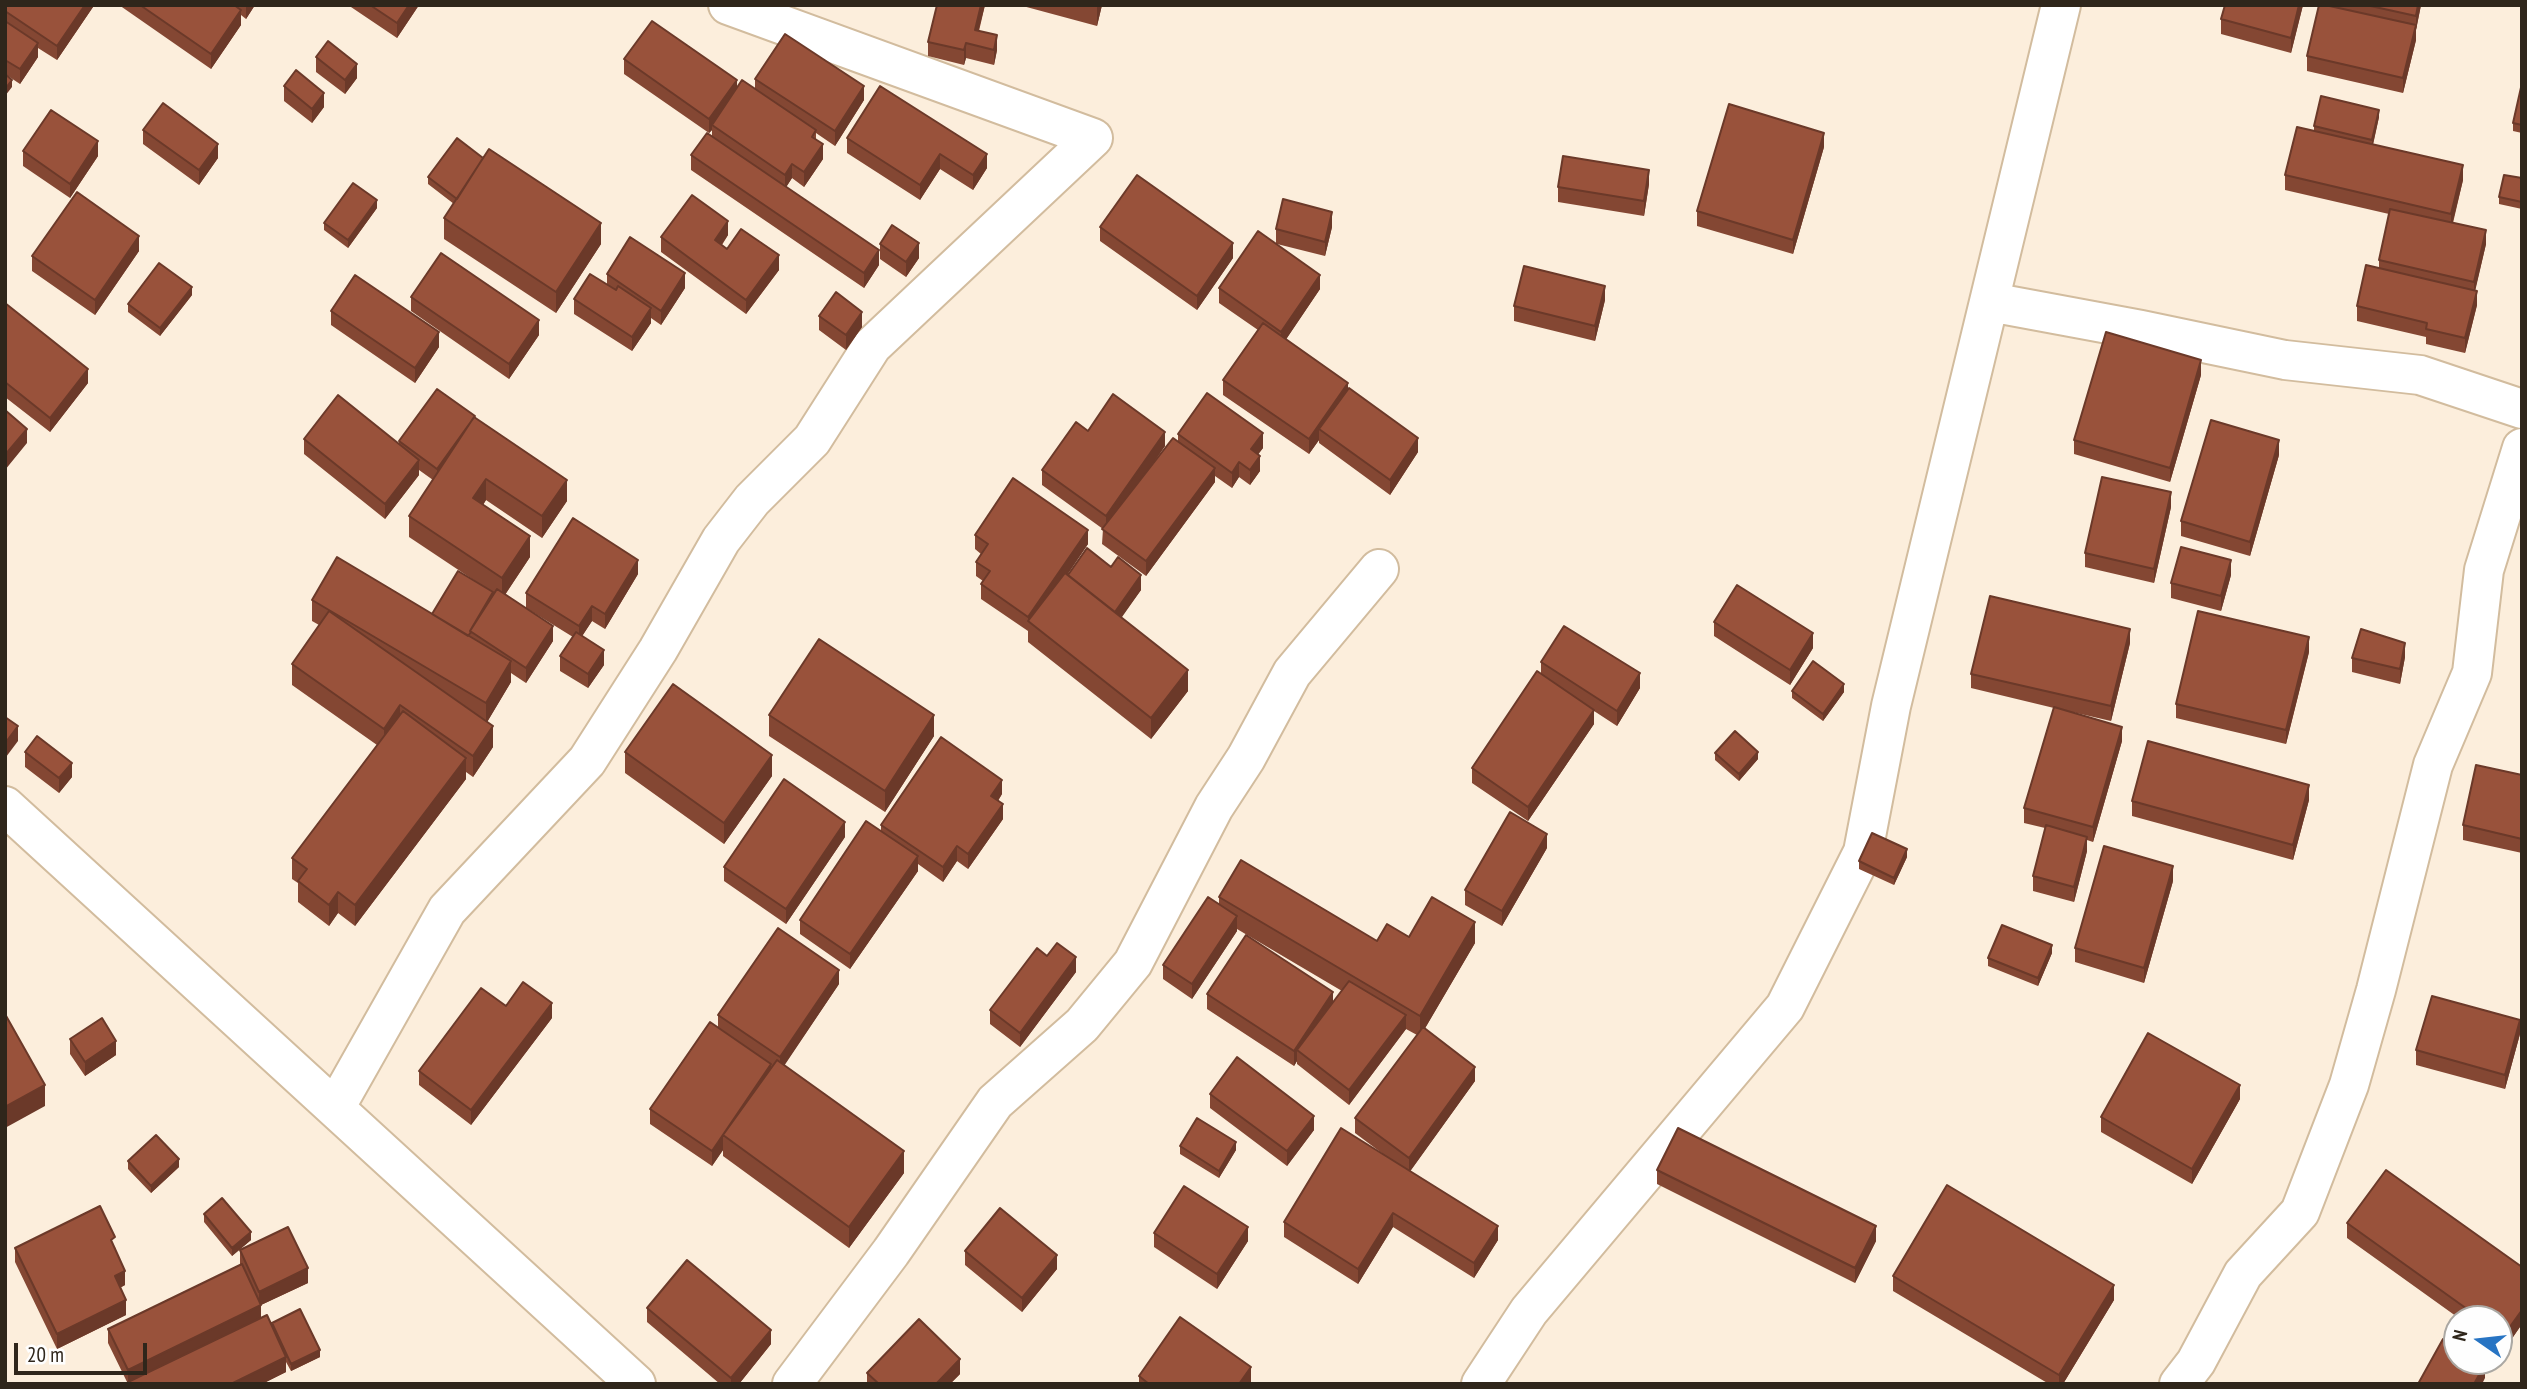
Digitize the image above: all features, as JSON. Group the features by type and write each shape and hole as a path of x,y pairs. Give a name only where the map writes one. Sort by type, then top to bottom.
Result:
{"street":[{"path":"335,1108 447,910 587,761 658,650 721,540 752,500 812,440 872,346 1093,138 728,5"},
{"path":"1481,1384 1529,1311 1785,1007 1863,852 1891,706 2061,5"},
{"path":"1990,302 2286,360 2420,375 2522,409"},
{"path":"2179,1384 2196,1362 2243,1274 2300,1212 2349,1085 2433,765 2472,673 2484,570 2522,448"},
{"path":"792,1384 891,1252 995,1102 1082,1025 1133,963 1214,807 1246,758 1292,673 1379,569"},
{"path":"5,806 636,1384"}],"building":[{"path":"5,5 85,5 57,46 5,11"},
{"path":"140,5 234,5 241,10 211,54"},
{"path":"370,5 409,5 397,23"},
{"path":"937,5 981,5 975,30 997,35 994,50 966,43 964,50 928,42"},
{"path":"2225,5 2299,5 2291,38 2221,19"},
{"path":"2319,5 2416,25 2403,78 2307,56"},
{"path":"2366,5 2418,5 2416,16"},
{"path":"5,21 38,43 20,69 5,60"},
{"path":"652,21 737,80 709,119 624,59"},
{"path":"785,34 864,86 835,131 755,79"},
{"path":"328,41 357,64 345,80 316,57"},
{"path":"296,70 324,93 312,109 284,86"},
{"path":"5,74 12,80 5,89"},
{"path":"742,80 816,130 812,137 823,144 804,172 792,164 785,175 712,125"},
{"path":"2522,83 2522,125 2513,123"},
{"path":"880,86 987,154 973,175 940,154 920,185 847,138"},
{"path":"2321,96 2379,110 2372,140 2314,126"},
{"path":"163,103 218,144 199,170 143,130"},
{"path":"1729,104 1824,133 1793,240 1697,211"},
{"path":"51,110 98,141 70,184 23,151"},
{"path":"2297,127 2463,165 2451,214 2285,175"},
{"path":"707,133 879,250 864,273 691,155"},
{"path":"457,138 483,158 457,199 428,177"},
{"path":"489,149 601,223 556,292 444,218"},
{"path":"1563,156 1649,170 1644,201 1558,187"},
{"path":"1137,175 1233,243 1197,296 1100,227"},
{"path":"2504,175 2522,178 2522,202 2499,197"},
{"path":"353,183 377,200 348,240 324,223"},
{"path":"77,192 139,236 95,300 32,256"},
{"path":"692,195 728,221 715,240 727,249 741,229 779,255 746,300 661,237"},
{"path":"1283,199 1332,212 1325,242 1276,229"},
{"path":"2390,209 2486,230 2474,282 2379,260"},
{"path":"892,225 919,243 906,262 880,244"},
{"path":"1258,231 1320,275 1281,332 1219,288"},
{"path":"630,237 685,273 661,311 607,274"},
{"path":"441,253 539,320 509,364 411,297"},
{"path":"159,263 192,287 160,328 128,304"},
{"path":"2366,265 2477,291 2465,338 2426,329 2427,323 2357,306"},
{"path":"1524,266 1605,286 1595,326 1514,306"},
{"path":"590,274 616,290 618,286 651,308 632,337 574,299"},
{"path":"355,275 439,332 415,368 331,311"},
{"path":"836,292 862,312 846,335 819,316"},
{"path":"5,303 88,369 50,418 5,382"},
{"path":"1263,323 1348,383 1309,439 1223,380"},
{"path":"2106,332 2201,360 2170,468 2074,440"},
{"path":"1349,388 1418,438 1390,480 1319,429"},
{"path":"437,389 475,416 437,469 399,441"},
{"path":"1207,393 1263,433 1251,449 1260,456 1250,470 1239,462 1232,473 1178,434"},
{"path":"1113,394 1165,432 1106,516 1042,470 1076,422 1088,431"},
{"path":"338,395 419,460 385,504 304,439"},
{"path":"5,410 27,429 5,455"},
{"path":"474,417 567,480 542,516 486,479 473,498 530,536 502,578 409,516"},
{"path":"2211,420 2279,440 2250,542 2181,521"},
{"path":"1173,438 1215,468 1146,561 1102,529"},
{"path":"2102,477 2171,492 2154,569 2085,553"},
{"path":"1013,478 1088,530 1028,617 981,584 990,571 976,562 988,544 975,535"},
{"path":"573,518 638,560 605,614 592,606 579,626 526,593"},
{"path":"2181,547 2231,560 2221,596 2171,583"},
{"path":"1087,548 1111,567 1118,557 1141,575 1115,612 1068,575"},
{"path":"337,557 511,661 486,703 312,600"},
{"path":"458,571 493,592 468,636 432,614"},
{"path":"1065,573 1188,670 1151,718 1028,621"},
{"path":"1737,585 1813,633 1790,670 1714,622"},
{"path":"497,589 553,626 526,668 470,631"},
{"path":"1990,596 2130,629 2111,706 1971,674"},
{"path":"329,611 493,726 473,756 400,705 384,729 292,664"},
{"path":"2198,611 2309,637 2286,730 2176,704"},
{"path":"1564,626 1640,673 1617,711 1541,662"},
{"path":"2361,629 2405,643 2400,669 2352,658"},
{"path":"576,632 604,650 588,674 560,656"},
{"path":"819,639 934,715 885,791 769,715"},
{"path":"1813,661 1844,684 1823,714 1792,691"},
{"path":"1537,671 1594,710 1528,807 1472,768"},
{"path":"673,684 772,755 724,823 625,752"},
{"path":"2054,707 2122,727 2093,827 2024,808"},
{"path":"403,711 466,758 355,905 338,892 329,905 298,881 307,869 292,858"},
{"path":"5,717 18,726 6,742 5,742"},
{"path":"1735,731 1758,752 1739,774 1715,753"},
{"path":"37,736 72,763 59,778 25,752"},
{"path":"941,737 1002,780 991,796 1003,804 968,854 957,846 943,867 881,825"},
{"path":"2148,741 2309,785 2293,845 2132,801"},
{"path":"2476,765 2522,775 2522,839 2463,825"},
{"path":"784,779 845,822 786,909 724,867"},
{"path":"1510,812 1547,834 1502,911 1465,890"},
{"path":"866,821 918,856 850,954 800,920"},
{"path":"2046,825 2087,837 2074,887 2033,876"},
{"path":"1872,833 1907,849 1894,878 1859,861"},
{"path":"2104,846 2173,866 2144,968 2075,948"},
{"path":"1241,860 1377,941 1387,924 1409,937 1432,897 1475,922 1420,1016 1219,897"},
{"path":"1208,897 1237,916 1192,984 1163,965"},
{"path":"2002,925 2052,945 2038,978 1988,958"},
{"path":"778,928 839,970 780,1057 718,1015"},
{"path":"1246,935 1333,992 1294,1051 1207,994"},
{"path":"1057,943 1076,957 1020,1033 990,1010 1037,948 1047,956"},
{"path":"1349,981 1406,1015 1349,1090 1297,1050"},
{"path":"523,982 552,1003 471,1110 419,1071 481,988 506,1006"},
{"path":"2432,996 2520,1020 2505,1075 2416,1050"},
{"path":"5,1014 45,1085 5,1107"},
{"path":"102,1018 116,1041 85,1062 70,1039"},
{"path":"710,1022 771,1064 712,1151 650,1109"},
{"path":"1423,1027 1475,1067 1409,1158 1355,1118"},
{"path":"2148,1033 2240,1085 2192,1169 2101,1117"},
{"path":"1237,1057 1314,1116 1287,1151 1210,1094"},
{"path":"777,1060 904,1151 849,1227 723,1135"},
{"path":"1197,1118 1236,1142 1219,1171 1180,1146"},
{"path":"1341,1128 1498,1226 1474,1263 1393,1213 1358,1269 1284,1222"},
{"path":"1678,1128 1876,1226 1855,1268 1657,1170"},
{"path":"156,1135 179,1159 151,1186 128,1161"},
{"path":"2386,1170 2522,1267 2522,1310 2513,1322 2513,1305 2461,1305 2347,1223"},
{"path":"1947,1185 2114,1285 2059,1375 1893,1276"},
{"path":"1184,1186 1248,1227 1217,1274 1154,1233"},
{"path":"222,1198 251,1232 232,1248 204,1214"},
{"path":"100,1206 115,1237 111,1240 125,1271 115,1276 126,1300 57,1334 15,1248"},
{"path":"1000,1208 1057,1255 1022,1298 965,1251"},
{"path":"288,1227 308,1268 259,1292 240,1250"},
{"path":"687,1260 771,1330 731,1378 647,1308"},
{"path":"242,1264 261,1305 128,1370 108,1329"},
{"path":"300,1309 320,1350 291,1364 272,1323"},
{"path":"267,1315 286,1357 231,1384 128,1382"},
{"path":"1180,1317 1251,1367 1239,1384 1149,1384 1139,1376"},
{"path":"919,1319 960,1359 936,1384 879,1384 867,1373"},
{"path":"2443,1339 2443,1375 2479,1375 2474,1384 2418,1384"}]}
